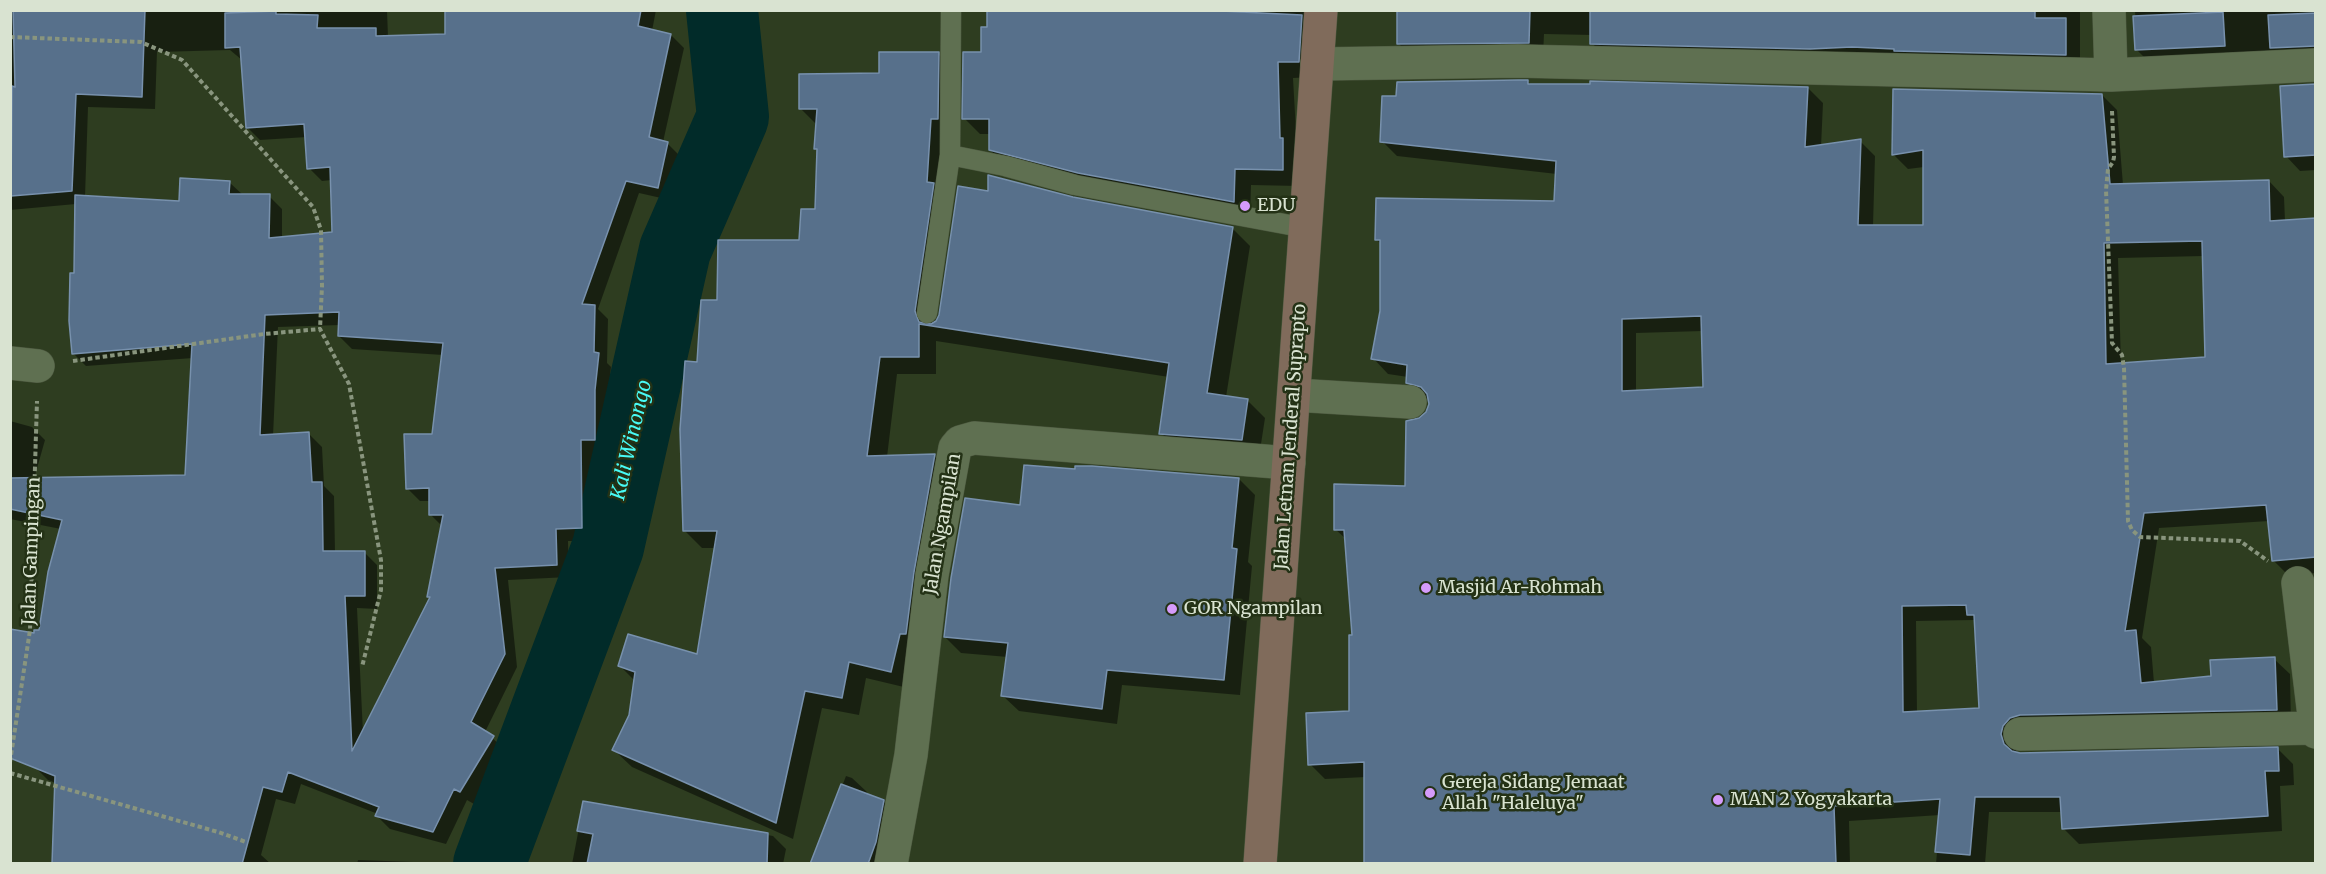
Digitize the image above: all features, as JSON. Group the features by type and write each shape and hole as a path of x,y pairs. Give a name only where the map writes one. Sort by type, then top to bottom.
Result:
{"main road":[{"name":"Jalan Letnan Jenderal Suprapto","path":"1260,864 1321,10"}],"street":[{"path":"2109,10 2111,75"},
{"path":"1317,64 1518,61 2111,75 2316,65"},
{"path":"1294,395 1410,402"},
{"name":"Jalan Ngampilan","path":"891,864 911,755 932,575 955,448 960,442 974,438 1288,463"},
{"path":"2020,734 2315,730 2298,583"}],"lane":[{"path":"927,313 950,155 951,10"},
{"path":"950,155 1005,166 1075,185 1306,228"}],"path":[{"path":"10,37 141,42 182,60 313,207 321,230 320,328 349,384 381,560 381,590 362,667"},
{"path":"2111,75 2114,157 2108,169 2106,202 2112,343 2122,356 2124,368 2128,521 2132,530 2140,537 2240,541 2298,583"},
{"path":"24,364 320,328"},
{"name":"Jalan Gampingan","path":"10,762 30,630 24,364"},
{"path":"10,773 246,842"}],"building":[{"path":"13,10 145,10 142,97 76,94 72,191 11,196 12,86 15,87"},
{"path":"445,10 641,10 638,26 671,34 649,137 668,142 658,188 626,181 582,304 595,305 594,352 599,353 595,390 595,440 581,440 582,528 556,529 557,565 495,568 505,654 471,722 494,736 460,792 454,789 433,832 375,816 379,807 288,772 282,792 263,787 242,864 52,864 55,776 10,758 10,629 34,633 34,630 39,630 48,572 62,520 10,509 10,478 185,475 192,344 72,354 69,321 70,273 74,273 75,195 179,201 180,178 230,181 229,194 270,194 269,238 332,232 330,167 307,169 304,124 246,128 240,47 225,48 225,13 276,11 276,14 318,15 317,28 376,28 376,36 445,34","holes":["339,312 338,336 443,343 432,434 404,434 406,489 429,488 429,515 443,515 427,597 430,597 352,751 345,596 365,596 365,551 323,551 322,482 312,482 309,432 260,435 265,315"]},
{"path":"987,10 1201,10 1302,15 1299,62 1278,62 1283,170 1235,169 1234,202 1078,173 989,150 989,119 962,119 963,52 981,52 981,27 987,27"},
{"path":"1397,10 1530,10 1529,43 1397,44"},
{"path":"1590,10 2035,10 2035,18 2066,18 2066,55 1894,51 1894,49 1852,47 1810,49 1590,44"},
{"path":"2223,12 2225,46 2135,50 2133,16"},
{"path":"2316,13 2316,46 2270,48 2268,15"},
{"path":"879,52 939,52 938,119 931,119 927,182 934,183 915,311 919,322 931,324 939,315 958,186 988,191 988,175 1073,197 1233,227 1207,393 1248,399 1242,440 1159,434 1169,363 919,324 919,357 880,357 867,456 935,454 914,572 906,634 900,634 891,672 849,662 842,698 805,691 776,823 612,750 629,715 635,672 618,666 628,634 697,654 717,531 683,531 680,429 685,361 697,362 701,300 717,300 718,240 799,240 801,209 815,209 817,149 814,149 817,109 799,109 799,74 879,73"},
{"path":"1528,80 1528,84 1590,84 1590,81 1808,87 1805,147 1861,139 1858,225 1923,225 1923,150 1892,155 1893,89 2102,94 2110,184 2269,180 2270,221 2316,218 2316,557 2272,561 2266,505 2144,513 2125,631 2136,630 2141,683 2211,676 2210,660 2275,657 2277,710 2020,715 2010,718 2003,726 2001,734 2004,744 2012,751 2020,753 2278,747 2279,771 2265,771 2268,816 2062,829 2060,797 1975,797 1970,855 1935,852 1940,799 1834,806 1836,864 1364,864 1364,762 1308,765 1306,713 1349,711 1349,635 1352,635 1344,530 1334,530 1334,484 1405,486 1406,421 1419,418 1426,412 1429,404 1427,394 1421,387 1406,383 1407,365 1371,359 1380,311 1380,240 1375,240 1376,198 1554,201 1556,161 1380,142 1382,96 1396,96 1397,82","holes":["2202,241 2205,357 2106,364 2104,243","1701,316 1703,387 1622,391 1622,319","1966,605 1967,615 1974,615 1979,708 1903,712 1902,606"]},
{"path":"2316,84 2316,155 2284,157 2280,86"},
{"path":"1024,465 1075,469 1075,466 1092,466 1239,478 1232,548 1237,549 1224,680 1107,670 1102,709 1001,696 1008,643 944,637 951,578 965,498 1020,505"},
{"path":"841,784 884,800 876,842 868,864 810,864"},
{"path":"583,801 768,833 767,864 587,864 593,834 577,831"}],"waterway":[{"name":"Kali Winongo","path":"489,864 608,547 675,250 733,117 722,10"}],"place":[{"name":"EDU","path":"1245,206"},
{"name":"Masjid Ar-Rohmah","path":"1426,588"},
{"name":"GOR Ngampilan","path":"1172,609"},
{"name":"Gereja Sidang Jemaat Allah \"Haleluya\"","path":"1430,793"},
{"name":"MAN 2 Yogyakarta","path":"1718,800"}]}
